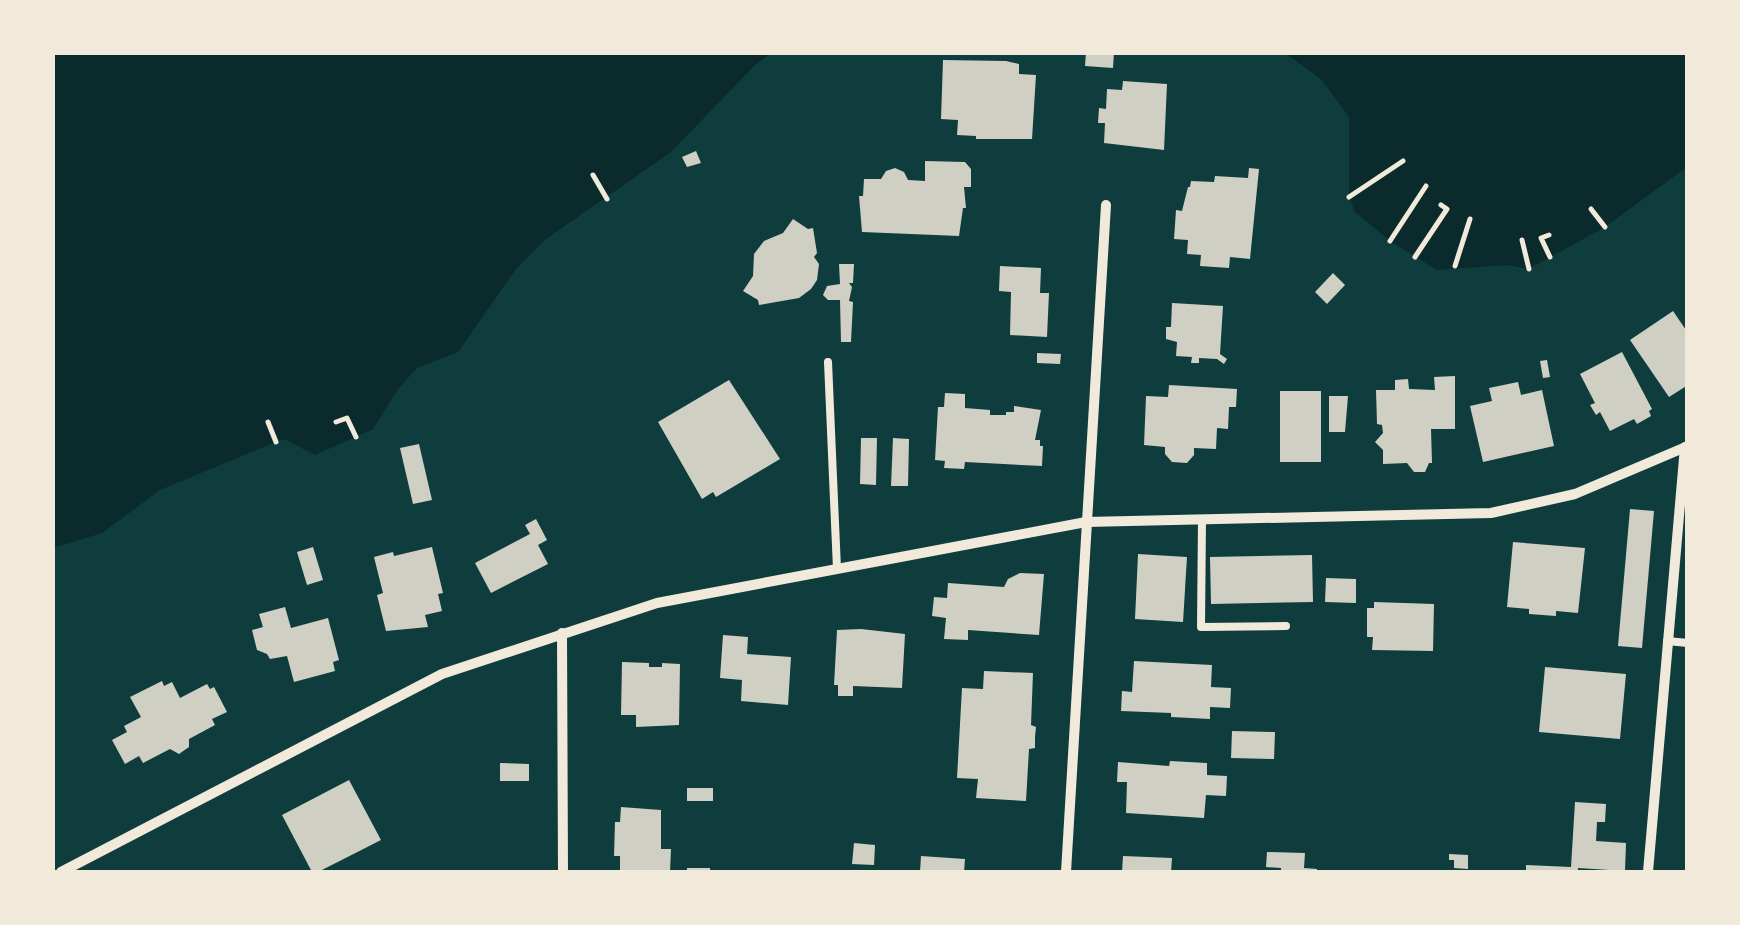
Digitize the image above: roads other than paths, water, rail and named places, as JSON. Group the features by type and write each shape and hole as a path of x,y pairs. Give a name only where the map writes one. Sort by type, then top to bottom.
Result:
{"street":[{"path":"1066,872 1106,205"},
{"path":"61,872 442,674 657,603 1086,522 1490,513 1574,494 1686,447 1648,872"},
{"path":"562,632 562,872"}],"lane":[{"path":"828,362 837,569"},
{"path":"1202,520 1200,626 1286,626"},
{"path":"1668,641 1688,643"}],"water":[{"path":"53,53 771,53 671,152 546,239 516,269 458,352 417,368 398,389 373,429 315,455 284,439 160,490 102,533 53,548"},
{"path":"1285,53 1687,53 1687,167 1605,227 1529,269 1507,265 1437,270 1390,241 1355,212 1349,197 1349,117 1321,79"}]}
